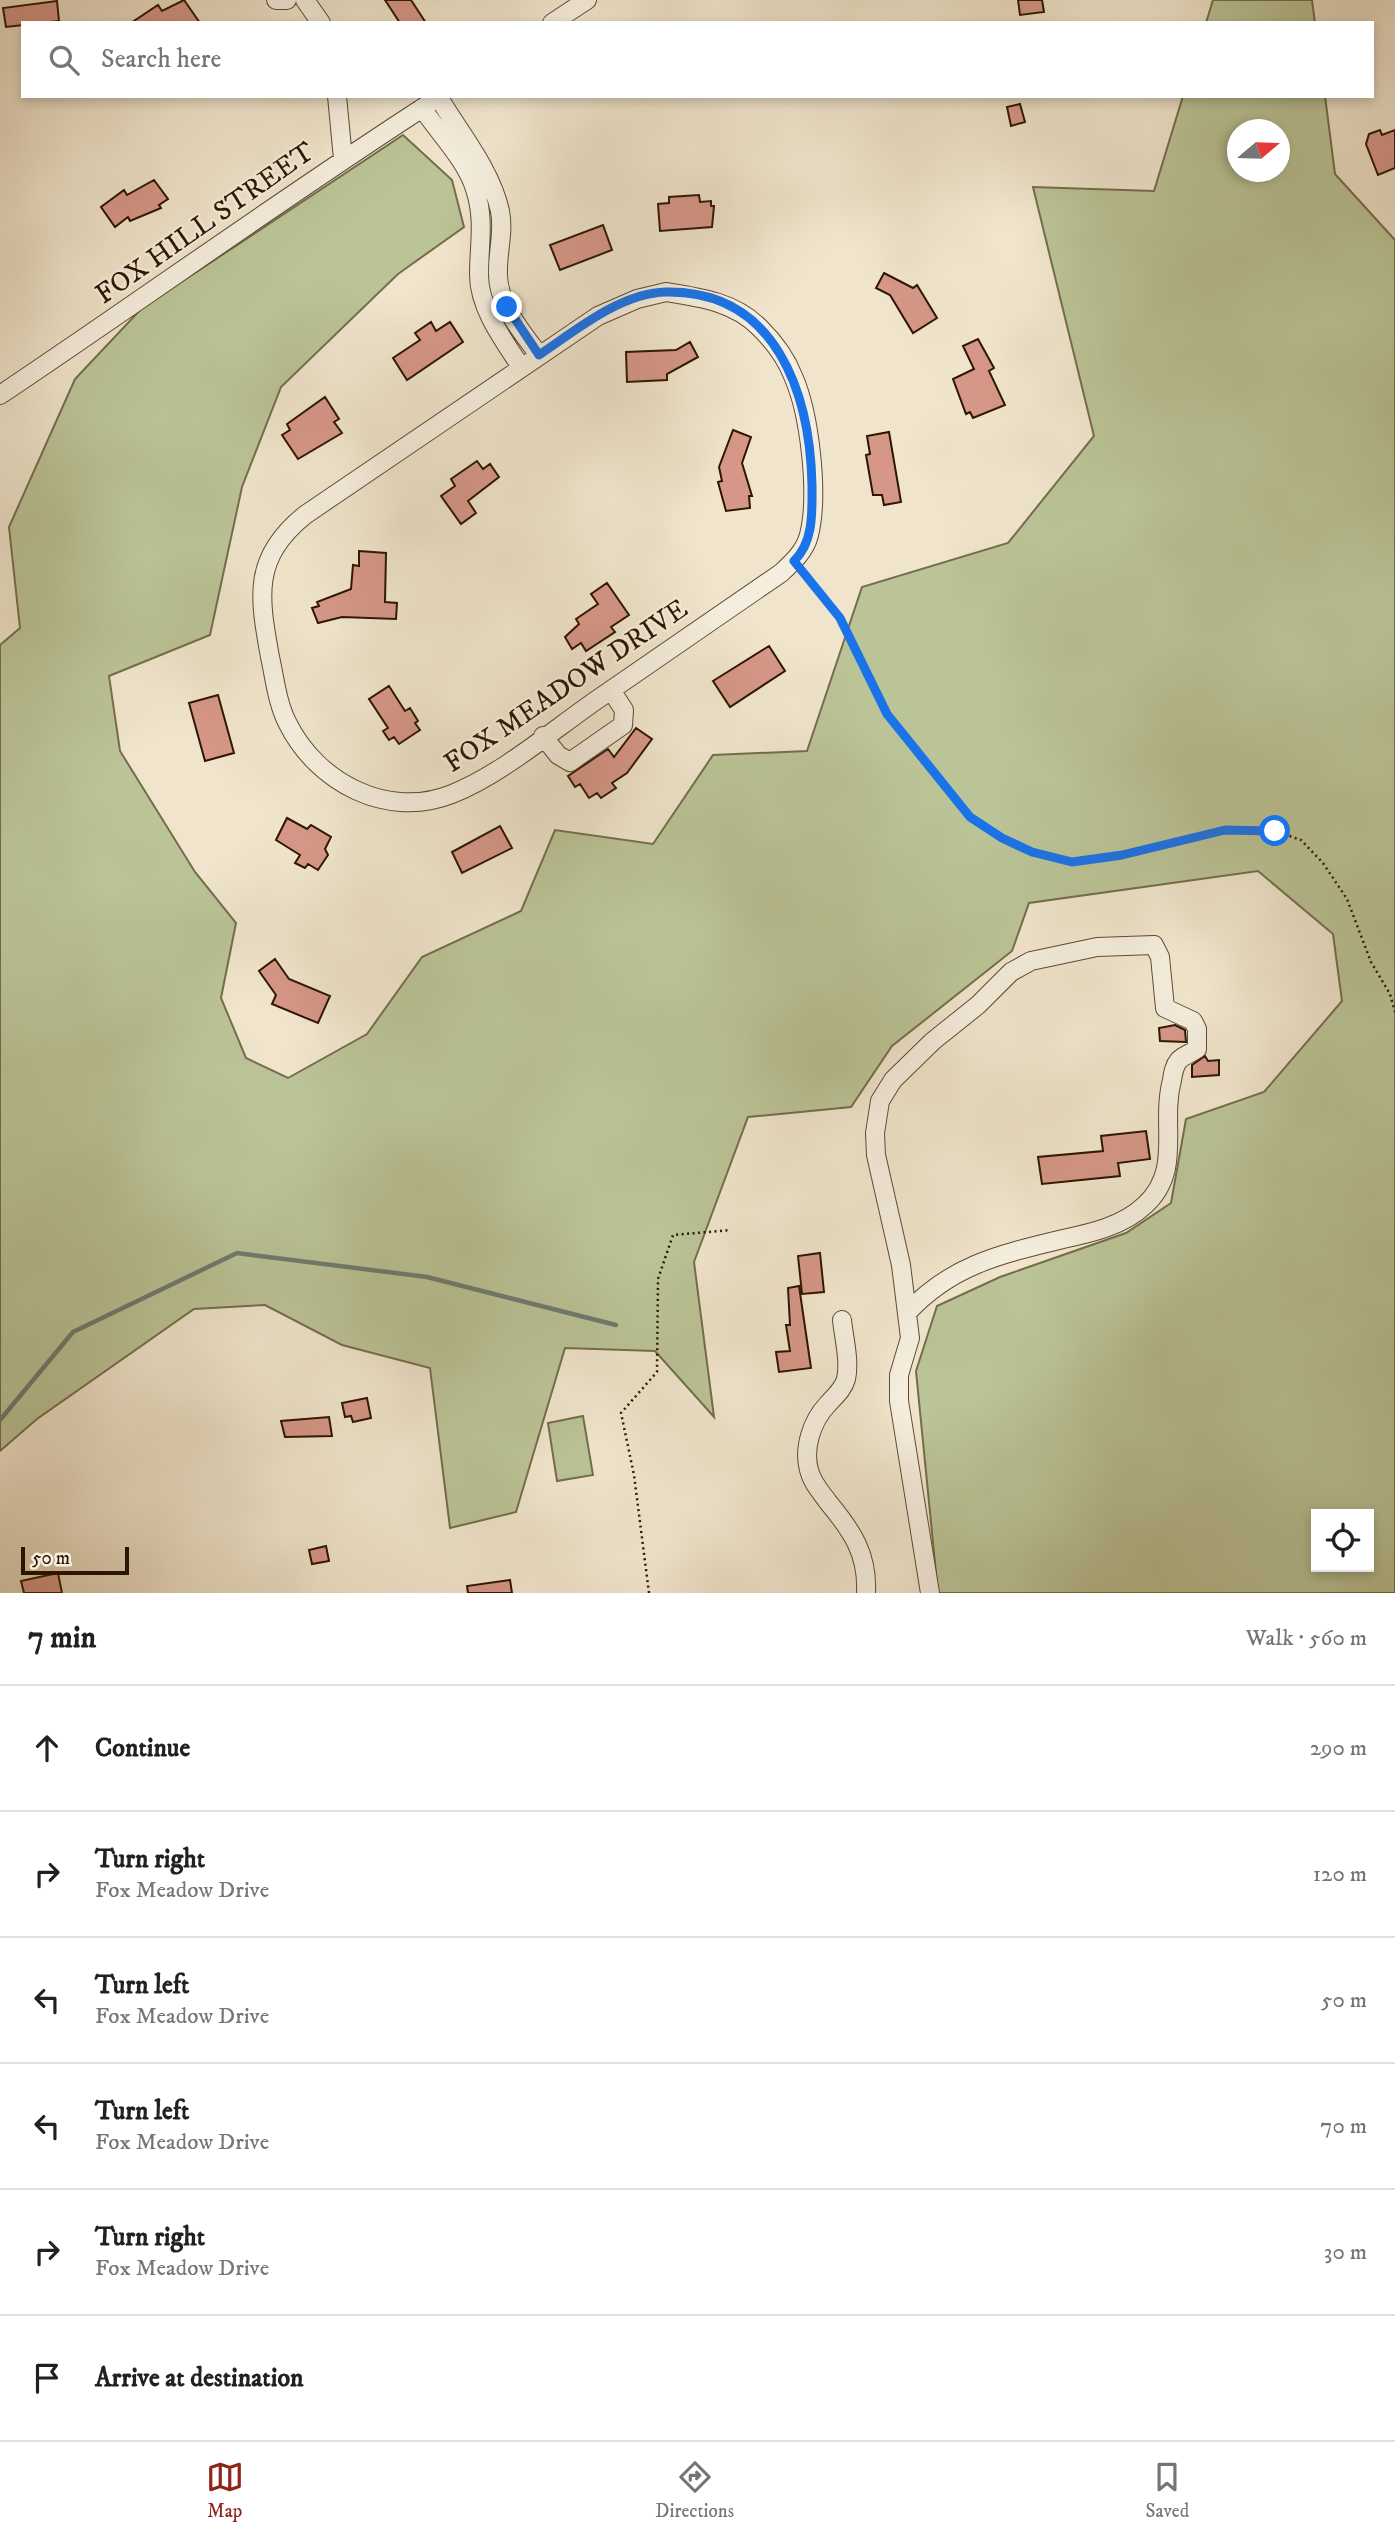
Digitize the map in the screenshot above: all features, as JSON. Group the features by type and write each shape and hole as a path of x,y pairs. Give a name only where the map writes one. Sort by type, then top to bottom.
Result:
{"street":[{"path":"276,0 287,0"},
{"path":"304,0 320,21"},
{"path":"555,21 587,0"},
{"path":"337,98 343,159"},
{"name":"FOX HILL STREET","path":"0,395 343,159 438,98"},
{"path":"441,98 492,188 503,232 497,271 500,289 519,328 539,355"},
{"path":"422,108 474,185 483,223 479,277 483,296 492,320 522,367"},
{"name":"FOX MEADOW DRIVE","path":"666,292 702,297 735,309 758,326 781,353 794,377 809,450 812,509 809,537 794,561 781,573 543,736 450,795 409,801 386,800 349,788 330,777 312,758 287,723 278,696 263,618 264,569 287,529 522,367 598,316 636,299 666,292"},
{"path":"543,736 558,755 570,762 622,725 624,710 611,690"},
{"path":"907,1314 928,1290 951,1275 1022,1250 1101,1230 1143,1208 1159,1191 1168,1169 1168,1093 1175,1066 1181,1058 1197,1049 1198,1039 1193,1021 1166,1008 1160,957 1154,945 1097,947 1031,961 1011,972 893,1080 880,1101 875,1133 876,1155 901,1265 907,1314 910,1338 899,1375 899,1401 930,1593"},
{"path":"842,1320 846,1378 842,1389 824,1408 814,1427 807,1446 809,1469 815,1485 855,1535 864,1557 866,1593"}],"path":[{"path":"794,561 840,618 887,714 970,817 1002,838 1032,852 1072,862 1122,855 1225,830 1275,831 1301,840 1323,863 1347,899 1371,962 1390,994 1395,1012"},
{"path":"649,1593 634,1475 621,1413 657,1372 658,1279 673,1235 732,1230"}],"green space":[{"path":"1213,0 1312,0 1315,21 1207,21"},
{"path":"1182,98 1325,98 1335,174 1395,240 1395,1593 938,1593 916,1371 937,1306 1000,1277 1126,1233 1171,1203 1186,1119 1264,1092 1342,1001 1333,934 1258,871 1029,903 1012,951 892,1046 851,1107 748,1117 694,1262 714,1417 655,1351 565,1348 516,1512 450,1528 430,1368 342,1345 265,1305 194,1309 37,1419 0,1451 0,645 20,628 9,527 75,379 142,308 403,135 452,180 464,227 398,274 281,387 242,487 210,635 109,676 120,751 195,872 236,923 221,998 246,1058 288,1078 367,1034 422,957 521,911 555,830 653,844 713,755 807,751 862,587 1008,543 1094,436 1033,187 1154,191"},
{"path":"583,1416 593,1475 557,1481 548,1423"}],"building":[{"path":"184,0 199,21 134,21 158,5 162,11"},
{"path":"385,0 411,0 425,21 399,21"},
{"path":"1018,0 1042,0 1044,12 1020,15"},
{"path":"57,1 59,21 21,21 21,25 6,27 3,8"},
{"path":"1020,104 1025,122 1011,126 1007,107"},
{"path":"1380,130 1382,135 1395,130 1395,168 1378,175 1366,144 1369,134"},
{"path":"154,180 168,199 159,205 161,208 130,221 128,217 115,227 101,207 124,190 127,195"},
{"path":"699,195 700,202 711,201 711,206 714,206 712,227 660,231 658,204 669,203 669,197"},
{"path":"603,225 612,250 560,270 550,245"},
{"path":"884,273 913,288 917,285 937,318 913,333 890,295 876,288"},
{"path":"431,322 436,331 450,322 463,342 407,380 393,358 420,340 415,333"},
{"path":"978,339 994,368 989,371 1005,405 973,418 970,412 966,414 953,379 974,369 963,346"},
{"path":"690,342 698,357 667,374 667,380 627,382 626,352 676,350"},
{"path":"325,397 339,419 334,422 342,433 298,459 282,435 290,430 287,424"},
{"path":"733,430 751,437 742,463 752,496 749,496 750,508 726,511 718,482 722,481 719,467"},
{"path":"889,432 901,502 884,505 882,495 873,495 866,455 870,454 867,436"},
{"path":"477,461 483,469 490,464 499,477 468,501 476,513 461,524 441,496 455,486 451,479"},
{"path":"359,551 386,553 385,602 397,603 396,619 342,617 318,623 312,608 319,606 317,602 351,589 353,565 359,566"},
{"path":"607,583 629,615 611,627 615,632 586,651 581,643 572,649 565,637 579,624 576,619 598,604 591,594"},
{"path":"769,646 785,671 730,707 713,681"},
{"path":"389,686 405,711 410,708 420,730 399,744 394,737 389,740 383,731 388,728 369,699"},
{"path":"218,695 234,753 205,761 189,703"},
{"path":"636,728 652,739 627,773 612,783 616,788 601,798 597,793 589,798 580,784 575,787 568,776 608,749 614,757"},
{"path":"287,818 307,829 311,825 331,837 325,849 328,855 318,870 308,864 305,868 295,863 300,855 276,840"},
{"path":"500,826 512,848 462,873 452,852"},
{"path":"275,959 289,979 330,996 318,1023 272,1004 276,995 259,971"},
{"path":"1175,1025 1185,1030 1186,1042 1160,1041 1159,1028"},
{"path":"1205,1056 1208,1061 1219,1060 1219,1075 1192,1077 1192,1065"},
{"path":"1146,1131 1150,1159 1118,1163 1120,1176 1042,1184 1038,1157 1103,1151 1101,1136"},
{"path":"820,1253 824,1292 802,1294 798,1256"},
{"path":"799,1286 811,1368 779,1372 776,1352 790,1351 786,1325 790,1325 788,1288"},
{"path":"367,1398 371,1418 353,1422 351,1416 345,1417 342,1403"},
{"path":"329,1417 332,1436 285,1437 281,1421"},
{"path":"326,1546 329,1561 312,1564 309,1550"},
{"path":"58,1573 62,1593 24,1593 21,1581"},
{"path":"510,1580 512,1593 468,1593 467,1586"}],"waterway":[{"path":"0,1420 73,1332 237,1253 427,1277 616,1325"}],"route":[{"path":"507,307 539,355 598,316 636,299 666,292 702,297 735,309 758,326 781,353 794,377 803,408 809,450 812,509 809,537 794,561 840,618 887,714 970,817 1002,838 1032,852 1072,862 1122,855 1225,830 1275,831"}]}
